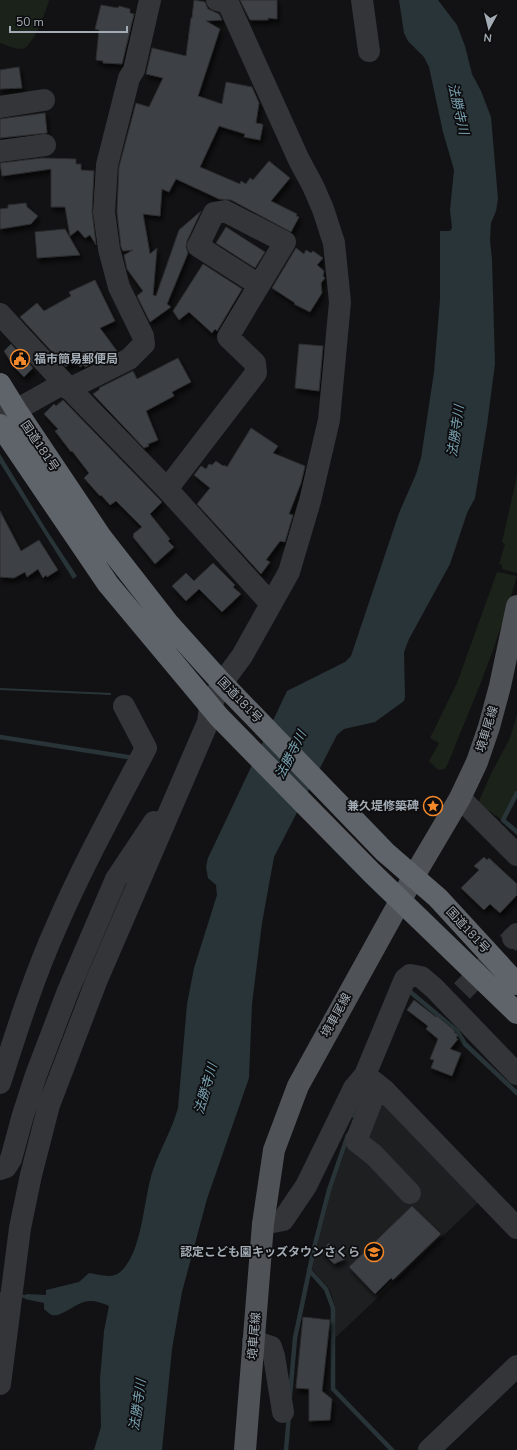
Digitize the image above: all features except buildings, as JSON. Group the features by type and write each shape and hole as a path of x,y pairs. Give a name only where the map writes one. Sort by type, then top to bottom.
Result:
{"highway":[{"name":"国道181号","path":"0,384 8,414 168,623 229,690 385,852 438,898 517,984"},
{"name":"国道181号","path":"0,425 108,584 150,637 215,712 372,873 517,1013"}],"main road":[{"name":"境車尾線","path":"244,1450 263,1224 274,1150 298,1086 400,900 460,798 489,727 500,686 517,606"}],"street":[{"path":"8,414 66,386 129,359 144,344 143,336 119,287 109,249 104,212 106,166 129,78 134,70 150,0"},
{"path":"0,1384 20,1228 31,1175 49,1105 61,1070 96,982 208,722 229,690 242,656 289,572 310,501 329,420 340,302 334,243 323,209 313,186 299,160 229,5 217,0"},
{"path":"362,0 369,51"},
{"path":"0,107 44,100"},
{"path":"0,151 45,145"},
{"path":"167,489 256,373 255,363 228,337 259,285"},
{"path":"0,314 66,386 167,489 271,604"},
{"path":"0,1083 20,1019 56,926 98,840 146,748 124,706"},
{"path":"460,798 517,855"},
{"path":"0,1169 6,1167 12,1159 23,1115 52,1032 116,879 163,808 174,802"},
{"path":"410,1193 374,1155 356,1141 372,1080 405,979 410,975 421,977 456,997 517,1074"},
{"path":"263,1224 283,1220 306,1186 354,1088 372,1080"},
{"path":"372,1080 517,1228"},
{"path":"253,1341 271,1347 274,1356 283,1412"},
{"path":"429,1450 517,1366"}],"shaded area":[{"path":"0,0 49,0 43,19 33,39 25,48 16,48 0,43"},
{"path":"517,476 517,573 502,569 502,565 499,564 505,544 502,542"},
{"path":"497,572 517,576 493,651 472,706 445,769 438,770 429,761 439,743 430,738 457,683"},
{"path":"517,715 517,790 502,820 478,803 510,738"},
{"path":"366,1095 385,1097 483,1198 335,1338 335,1307 332,1296 329,1288 312,1269 315,1248 331,1190"}],"water":[{"name":"法勝寺川","path":"399,0 438,0 457,25 465,46 472,74 481,91 491,117 498,199 496,211 491,223 490,240 492,259 495,364 475,498 467,513 450,564 409,639 404,652 404,701 375,722 344,729 337,735 274,857 262,923 252,1004 249,1078 207,1199 182,1292 172,1349 162,1450 94,1450 101,1427 100,1379 104,1331 109,1306 95,1301 90,1301 80,1304 60,1314 52,1315 44,1309 44,1303 25,1298 0,1296 0,1292 26,1295 46,1295 46,1290 79,1282 89,1273 108,1276 116,1275 127,1264 133,1253 138,1240 153,1170 173,1124 178,1108 187,1004 194,968 217,895 216,885 208,878 206,867 208,858 287,691 345,662 351,656 399,513 416,474 421,458 434,372 440,299 440,231 450,231 452,228 450,210 454,170 443,132 429,67 424,57 408,41 404,33"},
{"path":"0,454 77,576 73,579 0,463"},
{"path":"0,688 111,693 111,695 0,690"}],"waterway":[{"path":"0,737 134,758"},
{"path":"517,793 503,820 517,832"},
{"path":"407,993 408,990 457,1031 465,1044 517,1093"},
{"path":"354,1116 360,1099"},
{"path":"290,1396 295,1338 314,1248 329,1190 348,1135"},
{"path":"309,1270 326,1289 333,1308 333,1389 392,1450"},
{"path":"286,1450 289,1415"}],"tunnel":[{"path":"462,991 513,938"}],"place":[{"name":"福市簡易郵便局","path":"20,359"},
{"name":"兼久堤修築碑","path":"433,806"},
{"name":"認定こども園キッズタウンさくら","path":"374,1252"}]}
